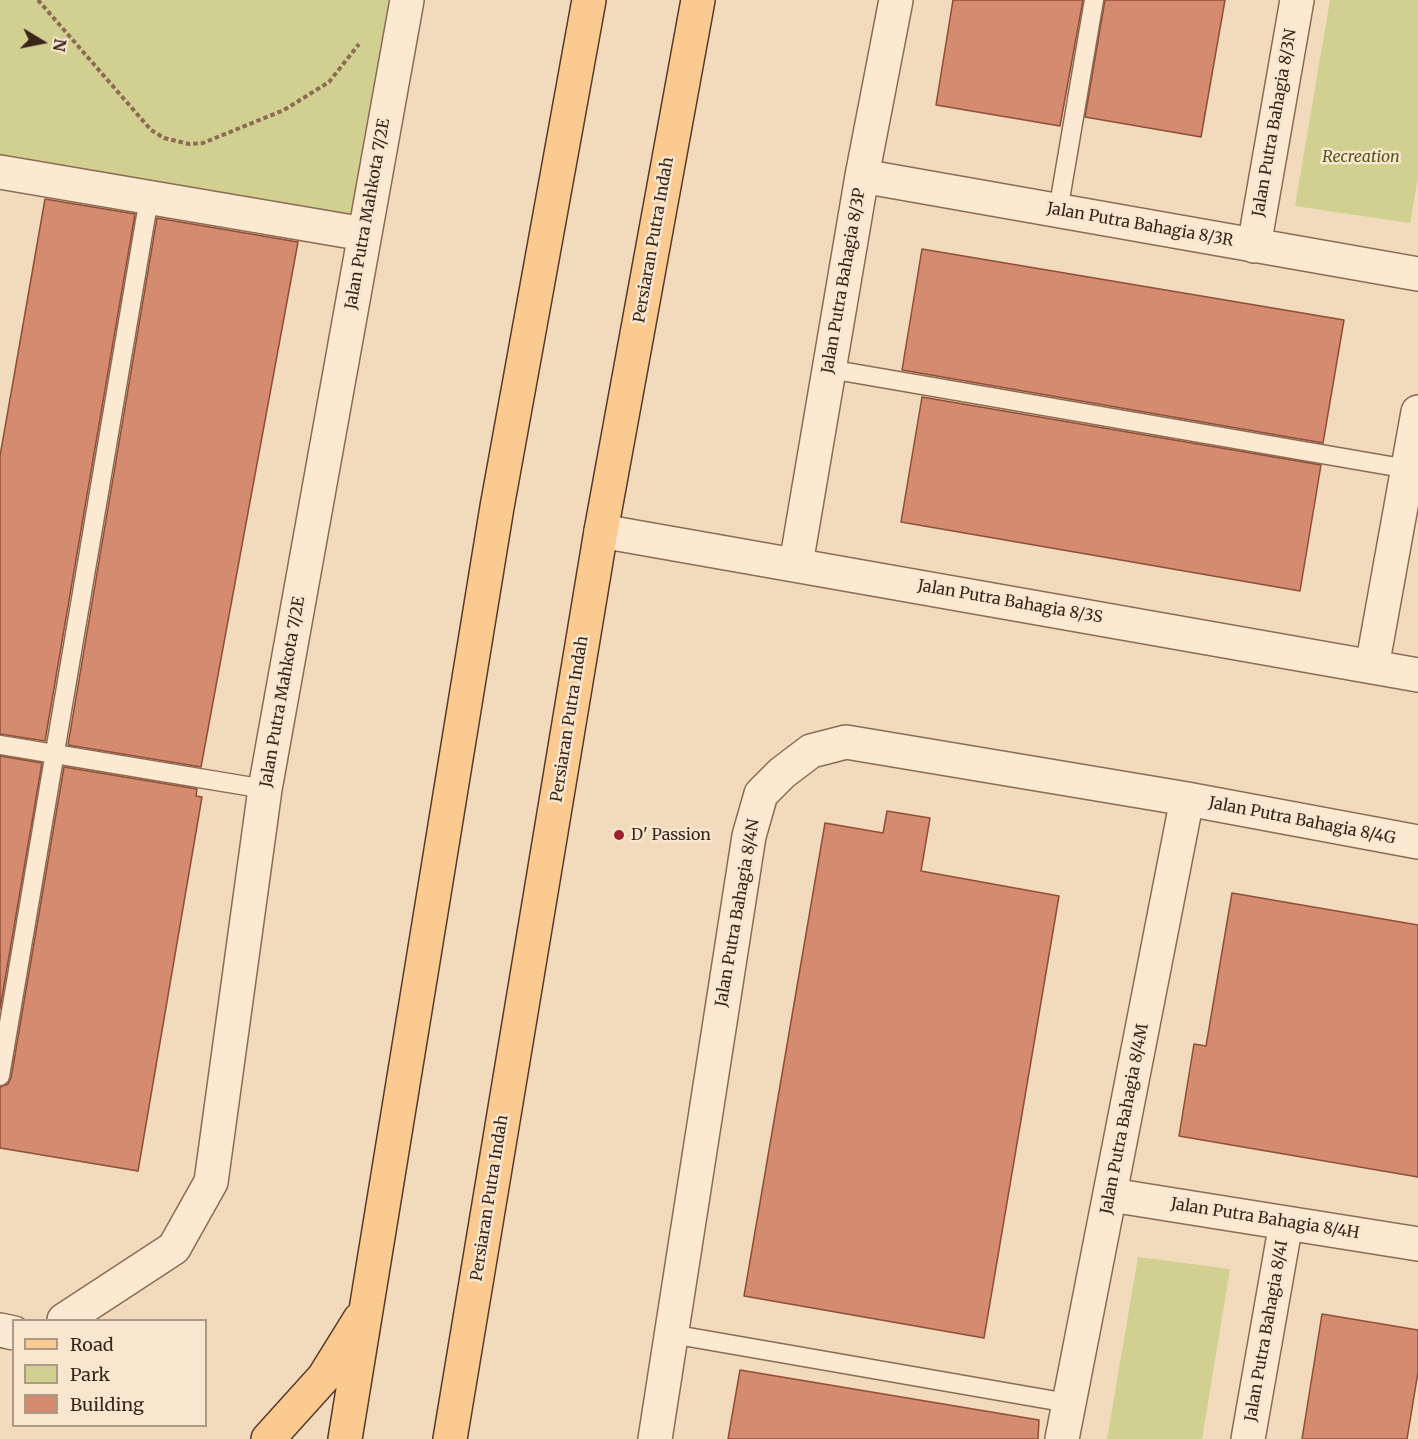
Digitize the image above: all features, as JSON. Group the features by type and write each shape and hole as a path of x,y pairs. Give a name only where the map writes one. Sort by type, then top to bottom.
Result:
{"main road":[{"path":"345,1439 497,507 589,0"},
{"name":"Persiaran Putra Indah","path":"450,1439 601,531 698,0"},
{"path":"268,1439 324,1377 368,1306"}],"street":[{"name":"Jalan Putra Mahkota 7/2E","path":"66,1319 174,1248 212,1182 265,789 407,0"},
{"name":"Jalan Putra Bahagia 8/3P","path":"796,564 862,176 896,0"},
{"name":"Jalan Putra Bahagia 8/3N","path":"1254,246 1297,0"},
{"path":"0,172 364,234"},
{"name":"Jalan Putra Bahagia 8/3R","path":"862,176 1418,274"},
{"path":"1372,667 1418,412"},
{"name":"Jalan Putra Bahagia 8/3S","path":"601,531 1418,675"},
{"name":"Jalan Putra Bahagia 8/4N","path":"655,1439 749,836 761,794 782,772 811,751 846,742 1187,799"},
{"name":"Jalan Putra Bahagia 8/4G","path":"1187,799 1418,842"},
{"name":"Jalan Putra Bahagia 8/4M","path":"1062,1439 1187,799"},
{"name":"Jalan Putra Bahagia 8/4H","path":"1111,1195 1418,1244"},
{"name":"Jalan Putra Bahagia 8/4I","path":"1248,1439 1286,1223"}],"lane":[{"path":"1058,211 1094,0"},
{"path":"0,1076 149,198"},
{"path":"829,369 1408,469"},
{"path":"0,746 265,789"},
{"path":"671,1334 1068,1403"}],"path":[{"path":"38,0 151,130 164,138 189,144 203,143 284,110 329,82 364,36"}],"green space":[{"path":"0,0 389,0 350,217 0,158"},
{"name":"Recreation","path":"1330,0 1418,0 1418,178 1410,223 1295,206"},
{"path":"1138,1257 1230,1269 1202,1439 1107,1439"}],"building":[{"path":"953,0 1083,0 1060,126 936,105"},
{"path":"1105,0 1225,0 1201,137 1085,117"},
{"path":"45,199 135,214 45,741 0,734 0,456"},
{"path":"157,218 298,242 201,767 68,745"},
{"path":"922,249 1344,320 1323,443 902,370"},
{"path":"922,397 1321,465 1300,591 901,522"},
{"path":"0,756 42,763 0,1009"},
{"path":"64,767 197,789 196,796 202,797 138,1171 0,1148 0,1087 8,1084 11,1078"},
{"path":"887,811 930,818 921,871 1059,896 984,1338 744,1296 825,823 883,833"},
{"path":"1232,893 1418,925 1418,1177 1179,1136 1194,1044 1206,1046"},
{"path":"1322,1314 1418,1330 1418,1372 1407,1439 1302,1439"},
{"path":"740,1370 1039,1420 1038,1439 728,1439"}],"place":[{"name":"D' Passion","path":"619,835"}]}
